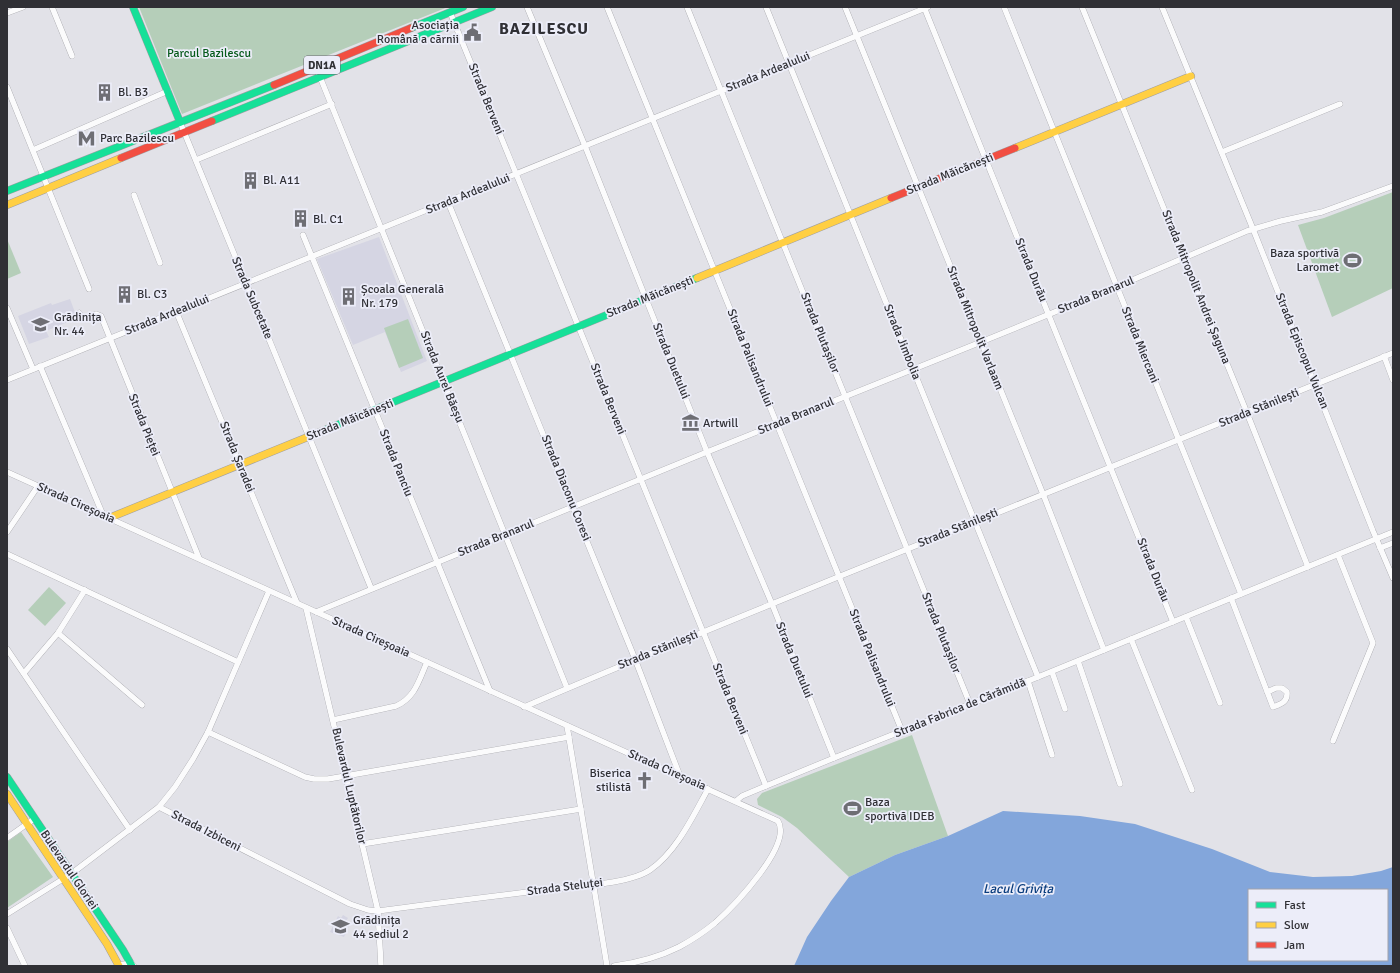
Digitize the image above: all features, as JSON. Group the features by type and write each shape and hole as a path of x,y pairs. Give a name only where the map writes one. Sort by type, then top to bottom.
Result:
{"street":[{"path":"7,13 23,7"},
{"path":"52,7 72,56"},
{"name":"Strada Subcetate","path":"133,7 371,588"},
{"name":"DN1A","path":"7,191 463,7"},
{"name":"DN1A","path":"7,205 492,7"},
{"name":"Strada Duetului","path":"527,7 585,146 707,452 772,604 834,758"},
{"name":"Strada Palisandrului","path":"608,7 902,731"},
{"name":"Strada Plutașilor","path":"687,7 970,704"},
{"name":"Strada Jimbolia","path":"766,7 1038,677"},
{"name":"Strada Mitropolit Varlaam","path":"844,7 1043,494 1104,650"},
{"name":"Strada Ardealului","path":"7,380 925,7"},
{"name":"Strada Durău","path":"925,7 1173,622"},
{"name":"Strada Miercani","path":"1004,7 1241,594"},
{"name":"Strada Mitropolit Andrei Șaguna","path":"1082,7 1308,567"},
{"name":"Strada Episcopul Vulcan","path":"1162,7 1316,385 1376,540 1393,578"},
{"name":"Strada Berveni","path":"450,12 766,786"},
{"name":"Strada Aurel Băeșu","path":"316,67 567,688"},
{"name":"Strada Măicănești","path":"106,516 240,465 1191,76"},
{"path":"7,87 89,289"},
{"path":"33,150 168,91"},
{"path":"196,160 332,104"},
{"path":"1222,152 1340,104"},
{"name":"Strada Branarul","path":"316,612 371,588 707,452 914,370 1253,229 1292,218 1322,212 1393,186"},
{"path":"134,195 160,263"},
{"name":"Strada Diaconu Coresi","path":"448,202 635,659 680,776"},
{"name":"Strada Panciu","path":"303,235 490,691"},
{"path":"7,308 33,369"},
{"name":"Strada Șaradei","path":"176,311 297,603"},
{"name":"Strada Pieței","path":"79,312 83,319 99,314 199,558"},
{"name":"Strada Stănilești","path":"524,707 635,659 1111,466 1247,413 1393,352"},
{"path":"1384,356 1393,380"},
{"path":"40,366 106,516"},
{"name":"Strada Cireșoaia","path":"7,472 778,821 781,825 779,841 764,868 733,906 714,924 678,948 660,955 614,966"},
{"path":"7,532 38,486"},
{"name":"Strada Fabrica de Cărămidă","path":"736,801 742,796 834,758 1104,650 1132,642 1173,622 1393,532"},
{"path":"1380,548 1393,543"},
{"path":"7,554 238,662"},
{"path":"1334,741 1373,643 1338,555"},
{"path":"24,673 58,633 85,590"},
{"path":"158,807 175,786 193,759 208,732 269,591"},
{"path":"1231,598 1268,692"},
{"name":"Bulevardul Luptătorilor","path":"306,608 334,720 378,911 380,966"},
{"path":"1186,617 1220,702"},
{"path":"58,633 142,705"},
{"path":"1132,642 1192,790"},
{"path":"7,649 130,830"},
{"path":"1078,661 1120,784"},
{"path":"334,720 396,706 403,703 412,696 427,662"},
{"path":"1052,672 1065,709"},
{"path":"1028,681 1052,755"},
{"path":"567,726 607,966"},
{"path":"208,732 305,777 321,779 569,737"},
{"name":"Bulevardul Gloriei","path":"7,777 132,965"},
{"name":"Strada Steluței","path":"378,911 593,884 636,877 652,869 678,840 708,789"},
{"name":"Bulevardul Gloriei","path":"7,794 107,944 119,966"},
{"name":"Strada Izbiceni","path":"7,914 71,874 158,807 334,896 360,907 378,911"},
{"path":"362,844 581,809"},
{"path":"7,838 34,819"},
{"path":"7,928 25,966"},
{"path":"119,966 132,965"}],"shaded area":[{"path":"379,237 427,361 401,372 385,332 353,345 317,259"},
{"name":"Grădinița Nr. 44","path":"70,299 77,318 46,331 49,337 29,344 18,316 51,303 52,305"},
{"name":"Grădinița 44 sediul 2","path":"343,915 348,918 346,921 350,923 344,937 330,932 338,916 341,918"}],"green space":[{"name":"Parcul Bazilescu","path":"139,7 448,7 182,114"},
{"name":"Baza sportivă Laromet","path":"1393,192 1393,288 1332,317 1298,225 1324,218"},
{"path":"7,239 21,273 7,279"},
{"path":"408,319 423,358 399,368 384,328"},
{"path":"49,587 66,603 45,626 28,610"},
{"name":"Baza sportivă IDEB","path":"912,735 948,836 895,855 849,877 797,828 782,817 758,805 757,799 762,793"},
{"path":"21,832 53,877 7,908 7,842"}],"water":[{"name":"Lacul Grivița","path":"1003,811 1080,816 1135,824 1212,849 1270,872 1313,877 1352,876 1381,871 1393,867 1393,966 794,966 807,937 849,877 895,855 948,836"}],"traffic: fast":[{"path":"133,7 180,122"},
{"path":"411,28 463,7"},
{"path":"212,121 492,7"},
{"path":"7,191 274,85"},
{"path":"320,432 697,278"},
{"path":"7,777 123,950 132,966"}],"traffic: slow":[{"path":"1015,148 1191,76"},
{"path":"7,205 121,158"},
{"path":"697,278 891,198"},
{"path":"109,518 320,432"},
{"path":"7,794 107,944 119,966"}],"traffic: jam":[{"path":"274,85 411,28"},
{"path":"121,158 212,121"},
{"path":"891,198 1015,148"}],"place":[{"name":"Asociația Română a cărnii","path":"472,32"},
{"name":"Bl. B3","path":"105,92"},
{"name":"Parc Bazilescu","path":"87,138"},
{"name":"Bl. A11","path":"250,180"},
{"name":"Bl. C1","path":"300,219"},
{"name":"Baza sportivă Laromet","path":"1352,260"},
{"name":"Bl. C3","path":"124,294"},
{"name":"Școala Generală Nr. 179","path":"348,296"},
{"name":"Grădinița Nr. 44","path":"41,324"},
{"name":"Artwill","path":"690,423"},
{"name":"Biserica stilistă","path":"644,780"},
{"name":"Baza sportivă IDEB","path":"852,809"},
{"name":"Grădinița 44 sediul 2","path":"340,927"}],"district":[{"name":"BAZILESCU","path":"544,29"}]}
